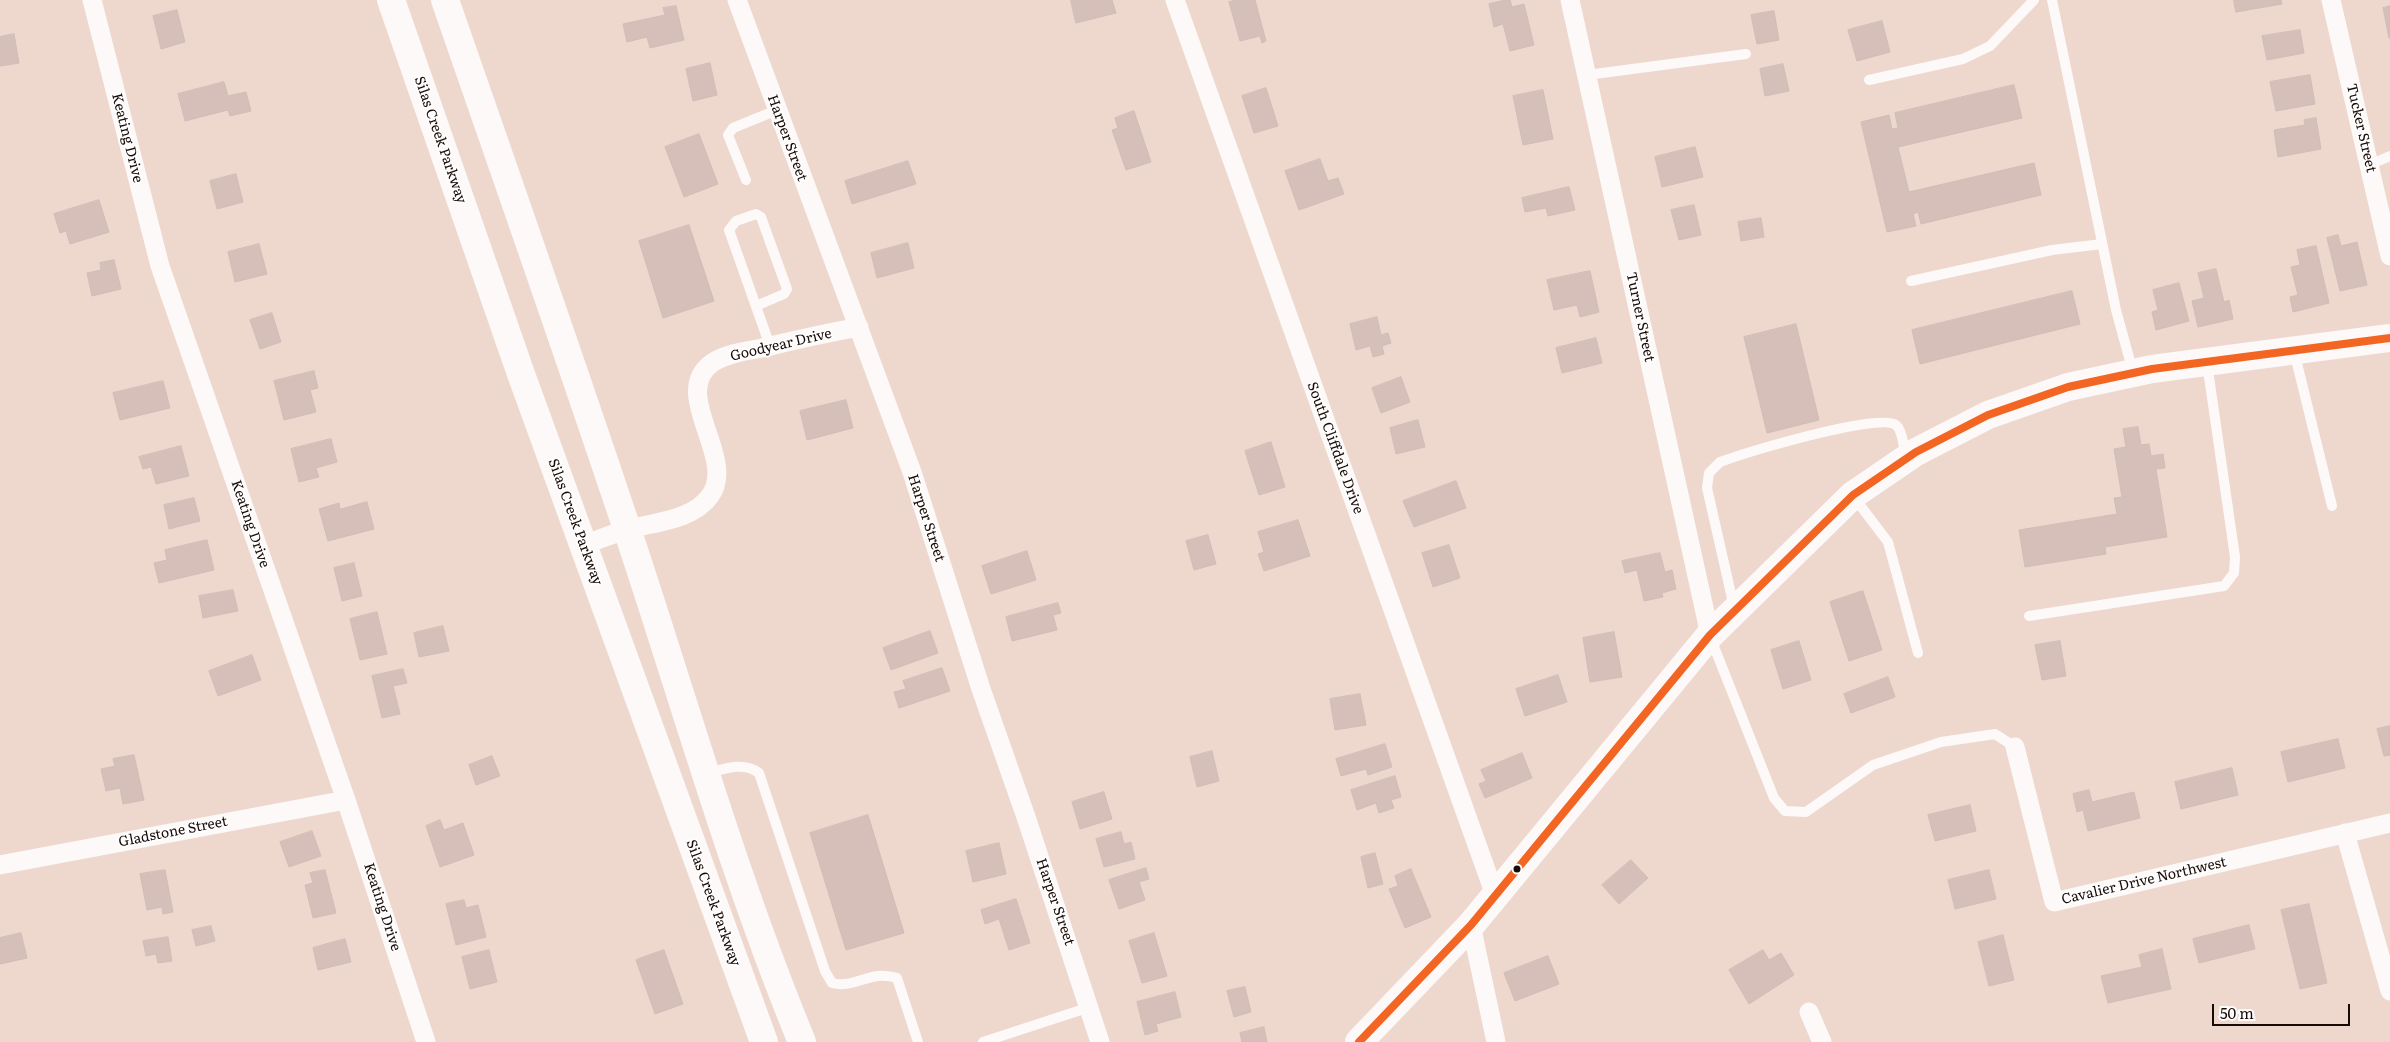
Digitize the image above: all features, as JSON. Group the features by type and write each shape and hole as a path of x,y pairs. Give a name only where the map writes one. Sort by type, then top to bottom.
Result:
{"main road":[{"name":"Silas Creek Parkway","path":"391,0 521,374 764,1042"},
{"path":"445,0 627,530 706,774 785,1000 802,1042"},
{"path":"1359,1042 1471,925 1710,635 1853,495 1906,459 1988,415 2068,387 2133,373 2390,338"}],"street":[{"name":"Keating Drive","path":"92,0 160,266 346,800 426,1042"},
{"name":"Harper Street","path":"737,0 912,472 981,690 1090,1007 1100,1042"},
{"name":"South Cliffdale Drive","path":"1175,0 1495,895"},
{"name":"Turner Street","path":"1570,0 1710,635"},
{"name":"Tucker Street","path":"2331,0 2390,256"},
{"name":"Goodyear Drive","path":"583,545 627,530 674,518 696,509 710,496 716,479 716,461 700,409 697,391 701,377 711,364 730,356 859,326"},
{"name":"Cavalier Drive Northwest","path":"2015,747 2054,902 2390,822"},
{"name":"Gladstone Street","path":"0,865 346,800"},
{"path":"2345,833 2390,991"},
{"path":"1471,925 1496,1042"},
{"path":"1809,1012 1822,1042"}],"lane":[{"path":"2052,0 2078,116 2102,244 2133,373"},
{"path":"1869,80 1963,59 1990,46 2031,1"},
{"path":"1587,76 1746,54"},
{"path":"746,180 728,135 733,128 777,110"},
{"path":"2369,165 2390,156"},
{"path":"756,306 784,294 787,289 761,217 756,214 736,221 729,230 770,346"},
{"path":"1912,281 2052,250 2102,244"},
{"path":"2294,350 2332,506"},
{"path":"2029,616 2224,586 2234,573 2235,556 2207,362"},
{"path":"1735,610 1707,488 1709,473 1720,462 1849,426 1890,423 1898,428 1906,459"},
{"path":"1853,495 1888,542 1918,653"},
{"path":"1710,635 1774,798 1785,811 1806,812 1873,765 1941,742 1995,734 2015,747"},
{"path":"706,774 733,766 751,768 759,773 825,971 832,983 841,986 884,973 897,978 918,1042"},
{"path":"983,1042 1090,1007"}],"building":[{"path":"1071,0 1112,0 1116,13 1076,23"},
{"path":"1255,0 1266,41 1262,43 1260,36 1240,41 1229,2"},
{"path":"1510,0 1512,7 1524,4 1534,45 1510,51 1503,24 1494,27 1489,4"},
{"path":"2234,0 2281,0 2282,4 2236,12"},
{"path":"676,6 684,40 650,48 647,37 627,42 623,24 665,15 663,8"},
{"path":"2390,6 2390,38 2389,38 2383,8"},
{"path":"177,10 185,42 161,49 153,16"},
{"path":"1774,11 1779,40 1757,44 1751,15"},
{"path":"1882,21 1890,52 1857,61 1848,30"},
{"path":"2300,30 2304,53 2267,60 2262,36"},
{"path":"14,34 19,63 0,66 0,37"},
{"path":"710,63 717,95 693,101 686,69"},
{"path":"1783,64 1789,91 1765,96 1760,69"},
{"path":"2310,75 2315,104 2276,111 2270,82"},
{"path":"224,82 228,96 246,92 251,111 230,116 228,110 185,121 178,94"},
{"path":"2014,85 2022,118 1898,147 1909,192 2034,163 2041,195 1921,224 1918,212 1913,214 1916,226 1887,232 1861,122 1889,115 1892,129 1898,128 1895,113"},
{"path":"1266,88 1278,126 1254,133 1242,96"},
{"path":"1543,90 1553,139 1523,145 1513,96"},
{"path":"1134,111 1151,162 1126,170 1112,130 1118,128 1115,118"},
{"path":"2316,118 2321,149 2278,157 2274,130 2305,125 2304,120"},
{"path":"699,134 718,184 684,197 665,147"},
{"path":"1695,147 1703,177 1662,187 1655,157"},
{"path":"1320,159 1328,181 1338,178 1344,194 1299,210 1285,171"},
{"path":"908,161 916,184 852,204 845,181"},
{"path":"236,174 243,202 217,209 210,181"},
{"path":"1569,187 1575,210 1548,216 1546,208 1525,212 1522,198"},
{"path":"99,200 109,232 70,244 66,231 60,233 54,214"},
{"path":"1694,205 1701,235 1679,240 1671,210"},
{"path":"1761,218 1764,237 1741,241 1738,222"},
{"path":"689,225 714,301 663,318 639,241"},
{"path":"2338,235 2341,246 2357,242 2367,285 2340,291 2327,238"},
{"path":"908,243 914,268 877,278 871,253"},
{"path":"259,244 267,274 235,282 228,252"},
{"path":"2316,246 2329,303 2293,312 2290,297 2298,295 2291,267 2300,265 2297,250"},
{"path":"114,260 121,289 92,296 87,273 101,270 100,263"},
{"path":"2216,269 2224,302 2229,300 2233,319 2198,327 2192,301 2204,298 2198,273"},
{"path":"1590,271 1599,312 1580,317 1577,305 1554,310 1547,280"},
{"path":"2179,283 2189,321 2156,330 2152,312 2158,310 2153,290"},
{"path":"2072,291 2080,324 1920,364 1912,330"},
{"path":"272,313 281,342 260,349 250,320"},
{"path":"1377,317 1381,335 1388,333 1391,343 1382,346 1384,354 1373,357 1370,346 1356,350 1350,324"},
{"path":"1796,324 1819,420 1767,433 1744,337"},
{"path":"1596,338 1602,363 1562,373 1556,348"},
{"path":"314,371 318,388 310,390 316,412 284,420 274,381"},
{"path":"1401,377 1410,402 1381,413 1372,388"},
{"path":"163,381 170,408 120,420 113,393"},
{"path":"846,400 853,428 807,440 800,411"},
{"path":"1418,420 1425,447 1396,454 1390,428"},
{"path":"2138,427 2141,445 2149,444 2151,456 2163,454 2165,468 2156,469 2167,537 2105,547 2106,554 2025,567 2019,530 2117,514 2114,498 2122,497 2114,449 2126,447 2123,429"},
{"path":"331,439 337,462 316,468 319,477 299,482 291,449"},
{"path":"1271,442 1285,487 1259,495 1245,451"},
{"path":"181,446 189,476 156,484 151,467 143,469 139,457"},
{"path":"1456,481 1466,508 1414,527 1403,501"},
{"path":"194,498 200,521 169,529 164,505"},
{"path":"367,502 374,529 328,541 319,509 339,503 340,509"},
{"path":"1298,520 1310,556 1264,571 1258,554 1264,552 1258,532"},
{"path":"1208,535 1216,564 1194,570 1186,541"},
{"path":"207,540 214,570 159,583 154,563 167,560 165,550"},
{"path":"1449,545 1460,578 1433,587 1422,553"},
{"path":"1027,551 1036,580 991,594 982,566"},
{"path":"1660,553 1665,572 1672,570 1676,589 1662,593 1663,597 1644,601 1637,570 1625,573 1622,561"},
{"path":"354,563 362,596 342,601 334,568"},
{"path":"233,590 238,611 203,618 199,596"},
{"path":"1863,591 1882,650 1849,661 1830,602"},
{"path":"1058,603 1061,613 1053,615 1057,630 1012,641 1006,617"},
{"path":"377,612 387,654 360,660 350,619"},
{"path":"443,626 449,651 419,657 414,633"},
{"path":"930,631 938,653 891,670 883,648"},
{"path":"1614,632 1622,677 1590,682 1583,638"},
{"path":"1799,641 1811,680 1783,689 1771,650"},
{"path":"2060,641 2066,676 2042,680 2035,645"},
{"path":"252,655 261,680 218,696 209,671"},
{"path":"942,668 950,691 899,708 894,692 906,689 903,681"},
{"path":"403,669 407,683 393,686 400,714 382,718 372,676"},
{"path":"1558,675 1567,702 1525,716 1516,689"},
{"path":"1888,677 1895,697 1851,713 1844,694"},
{"path":"1360,694 1366,725 1335,730 1330,699"},
{"path":"2390,726 2390,755 2384,756 2377,729"},
{"path":"2338,739 2345,768 2288,782 2281,752"},
{"path":"1385,744 1392,767 1368,775 1366,769 1341,776 1336,759"},
{"path":"1212,751 1219,781 1197,787 1190,757"},
{"path":"1522,753 1532,778 1485,798 1479,784 1486,781 1481,770"},
{"path":"134,755 144,800 123,804 120,788 106,791 101,769 115,766 113,759"},
{"path":"492,756 500,776 476,785 469,765"},
{"path":"2232,768 2238,795 2181,809 2175,782"},
{"path":"1395,776 1401,797 1391,800 1394,808 1379,813 1376,803 1357,810 1351,790"},
{"path":"2089,790 2092,802 2134,792 2140,818 2088,831 2083,810 2077,812 2073,794"},
{"path":"1104,792 1112,819 1080,829 1072,802"},
{"path":"1970,805 1976,831 1935,841 1928,815"},
{"path":"868,815 904,933 846,950 810,833"},
{"path":"440,820 444,830 463,823 474,855 440,867 426,826"},
{"path":"312,831 321,856 289,867 280,842"},
{"path":"1121,832 1124,844 1131,842 1135,859 1104,867 1096,839"},
{"path":"999,843 1006,874 973,882 966,851"},
{"path":"1375,853 1383,884 1368,888 1361,857"},
{"path":"1631,860 1648,878 1619,904 1602,885"},
{"path":"1146,868 1149,879 1139,882 1145,900 1119,909 1109,880"},
{"path":"1411,869 1431,917 1405,928 1389,889 1398,886 1395,876"},
{"path":"165,870 173,912 163,914 162,907 147,910 140,874"},
{"path":"325,870 336,913 313,918 305,885 313,883 310,873"},
{"path":"1989,870 1996,899 1955,909 1948,880"},
{"path":"1016,899 1030,943 1009,950 999,919 985,924 981,910"},
{"path":"464,900 466,908 478,905 486,937 456,945 446,904"},
{"path":"2309,904 2327,983 2300,989 2281,910"},
{"path":"2249,925 2255,949 2199,963 2193,939"},
{"path":"211,926 215,941 196,946 192,930"},
{"path":"21,933 27,958 0,964 0,938"},
{"path":"1154,933 1167,976 1142,983 1129,941"},
{"path":"2003,935 2014,980 1989,986 1978,942"},
{"path":"168,937 172,961 158,963 156,954 146,956 143,941"},
{"path":"345,939 351,962 318,970 313,948"},
{"path":"2162,949 2171,989 2108,1003 2101,976 2142,967 2139,955"},
{"path":"489,950 497,982 470,989 462,957"},
{"path":"664,950 683,1004 655,1014 636,960"},
{"path":"1763,950 1769,960 1781,953 1794,975 1749,1004 1729,970"},
{"path":"1548,956 1559,984 1515,1001 1504,973"},
{"path":"1245,987 1251,1012 1234,1017 1227,991"},
{"path":"1175,992 1181,1017 1156,1024 1158,1031 1145,1035 1137,1002"},
{"path":"1264,1027 1267,1042 1242,1042 1240,1033"}],"transit line":[{"path":"1359,1042 1471,925 1710,635 1853,495 1916,452 1988,415 2068,387 2152,369 2390,338"}]}
